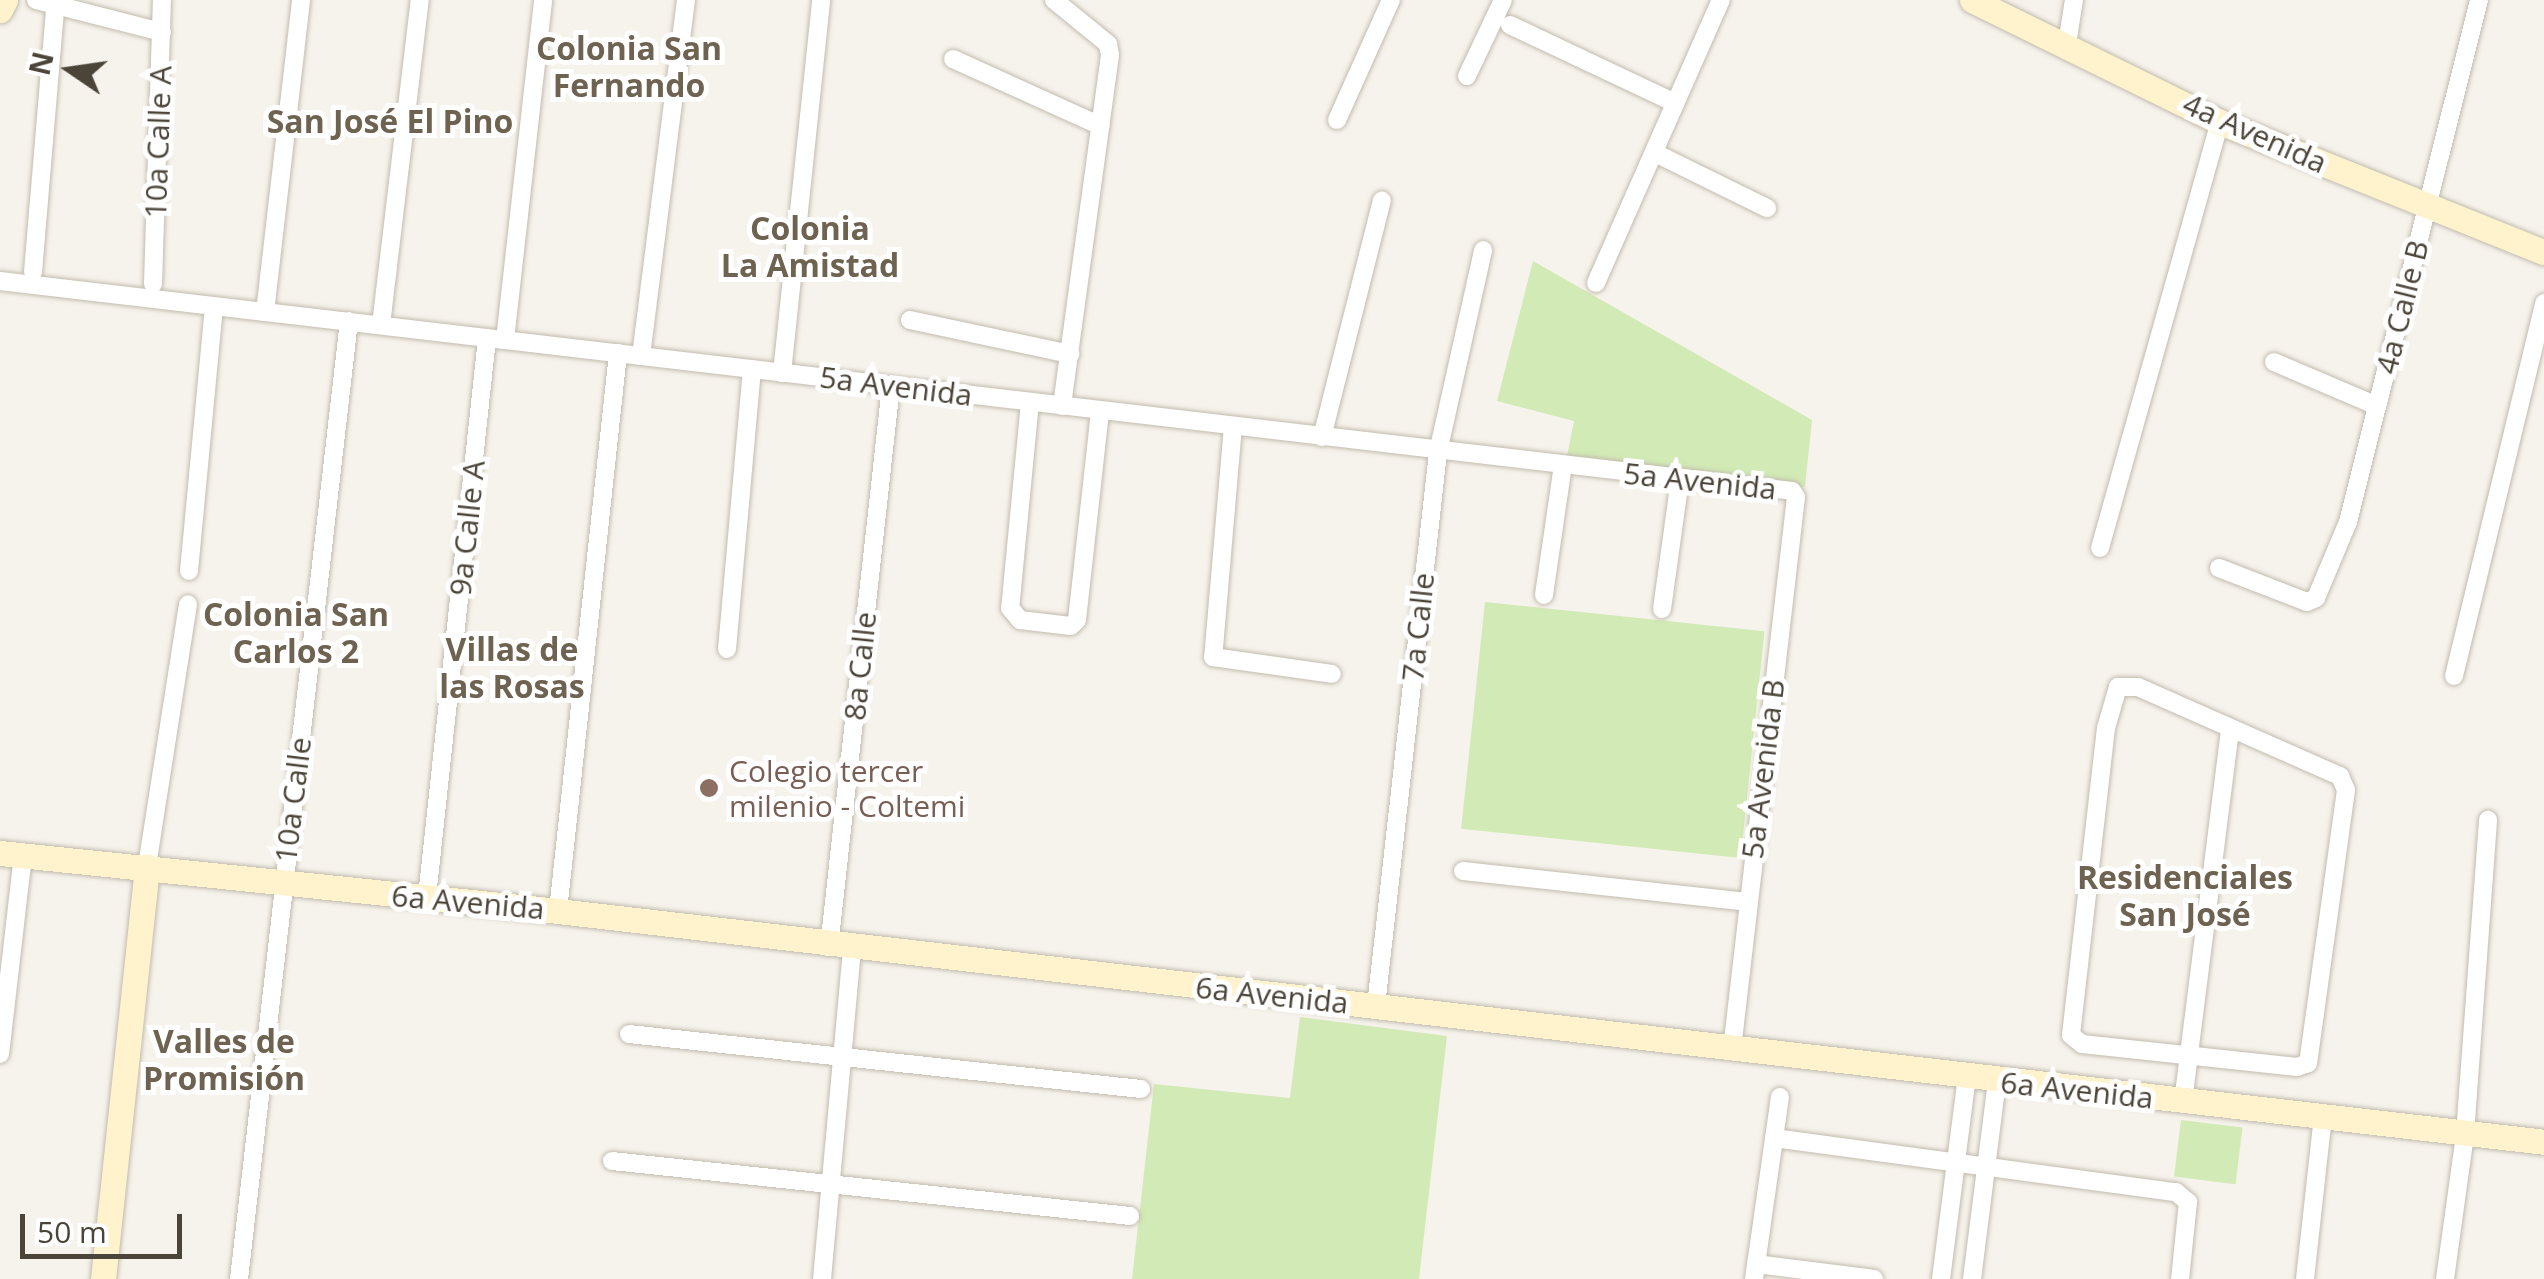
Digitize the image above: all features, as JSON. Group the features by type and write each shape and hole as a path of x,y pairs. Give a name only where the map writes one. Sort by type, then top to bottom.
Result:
{"street":[{"path":"36,0 55,8 162,32"},
{"name":"10a Calle A","path":"153,284 162,0"},
{"path":"265,312 302,0"},
{"path":"381,325 420,0"},
{"name":"9a Calle A","path":"427,897 496,339 544,0"},
{"path":"641,356 686,0"},
{"path":"782,373 821,0"},
{"path":"1054,0 1108,44 1101,126 1062,406"},
{"path":"1337,120 1392,0"},
{"path":"1467,76 1503,0"},
{"name":"4a Avenida","path":"1972,0 2220,122 2544,252"},
{"path":"2068,44 2074,0"},
{"name":"4a Calle B","path":"2219,568 2307,602 2316,598 2348,522 2479,0"},
{"path":"1596,283 1715,2"},
{"path":"33,272 55,8"},
{"path":"1510,25 1675,104"},
{"path":"953,59 1101,126"},
{"path":"2100,548 2220,122"},
{"path":"1654,153 1767,208"},
{"path":"1322,436 1382,200"},
{"name":"7a Calle","path":"1376,1006 1438,452 1483,250"},
{"name":"5a Avenida","path":"0,281 1792,491"},
{"path":"2454,676 2544,303"},
{"path":"189,571 214,306"},
{"path":"910,320 1070,354"},
{"name":"10a Calle","path":"239,1279 349,322"},
{"path":"558,911 618,353"},
{"path":"2274,362 2377,406"},
{"path":"727,648 752,369"},
{"name":"8a Calle","path":"822,1279 846,1057 841,948 891,386"},
{"path":"1030,402 1010,608 1020,620 1071,626 1077,620 1100,410"},
{"path":"1234,426 1213,657 1332,674"},
{"path":"1544,594 1563,465"},
{"path":"1662,609 1680,478"},
{"name":"5a Avenida B","path":"1732,1049 1746,902 1796,497 1792,491"},
{"path":"103,1279 146,866 188,604"},
{"path":"2118,687 2138,688 2230,729 2340,776 2346,790 2308,1062 2189,1056 2082,1044 2070,1024 2111,696 2118,687"},
{"path":"2183,1102 2230,729"},
{"path":"2446,1279 2465,1134 2488,820"},
{"path":"0,1054 12,854"},
{"name":"6a Avenida","path":"12,854 558,911 841,948 2544,1142"},
{"path":"1463,872 1746,902"},
{"path":"629,1034 1141,1088"},
{"path":"1941,1279 1967,1077"},
{"path":"1972,1279 1997,1081"},
{"path":"1780,1097 1755,1272 1874,1279"},
{"path":"2305,1279 2323,1115"},
{"path":"1774,1138 2176,1192 2188,1202 2180,1279"},
{"path":"612,1161 1130,1216"}],"green space":[{"path":"1533,261 1812,420 1805,487 1567,456 1574,421 1497,401"},
{"path":"1485,602 1764,631 1741,858 1461,829"},
{"path":"1300,1017 1447,1036 1419,1279 1132,1279 1154,1084 1290,1098"},
{"path":"2181,1120 2243,1128 2236,1184 2174,1177"}],"place":[{"name":"Colegio tercer milenio - Coltemi","path":"709,788"}],"district":[{"name":"Colonia San Fernando","path":"629,68"},
{"name":"San José El Pino","path":"390,121"},
{"name":"Colonia La Amistad","path":"810,248"},
{"name":"Colonia San Carlos 2","path":"296,634"},
{"name":"Villas de las Rosas","path":"512,668"},
{"name":"Residenciales San José","path":"2185,896"},
{"name":"Valles de Promisión","path":"224,1060"}]}
